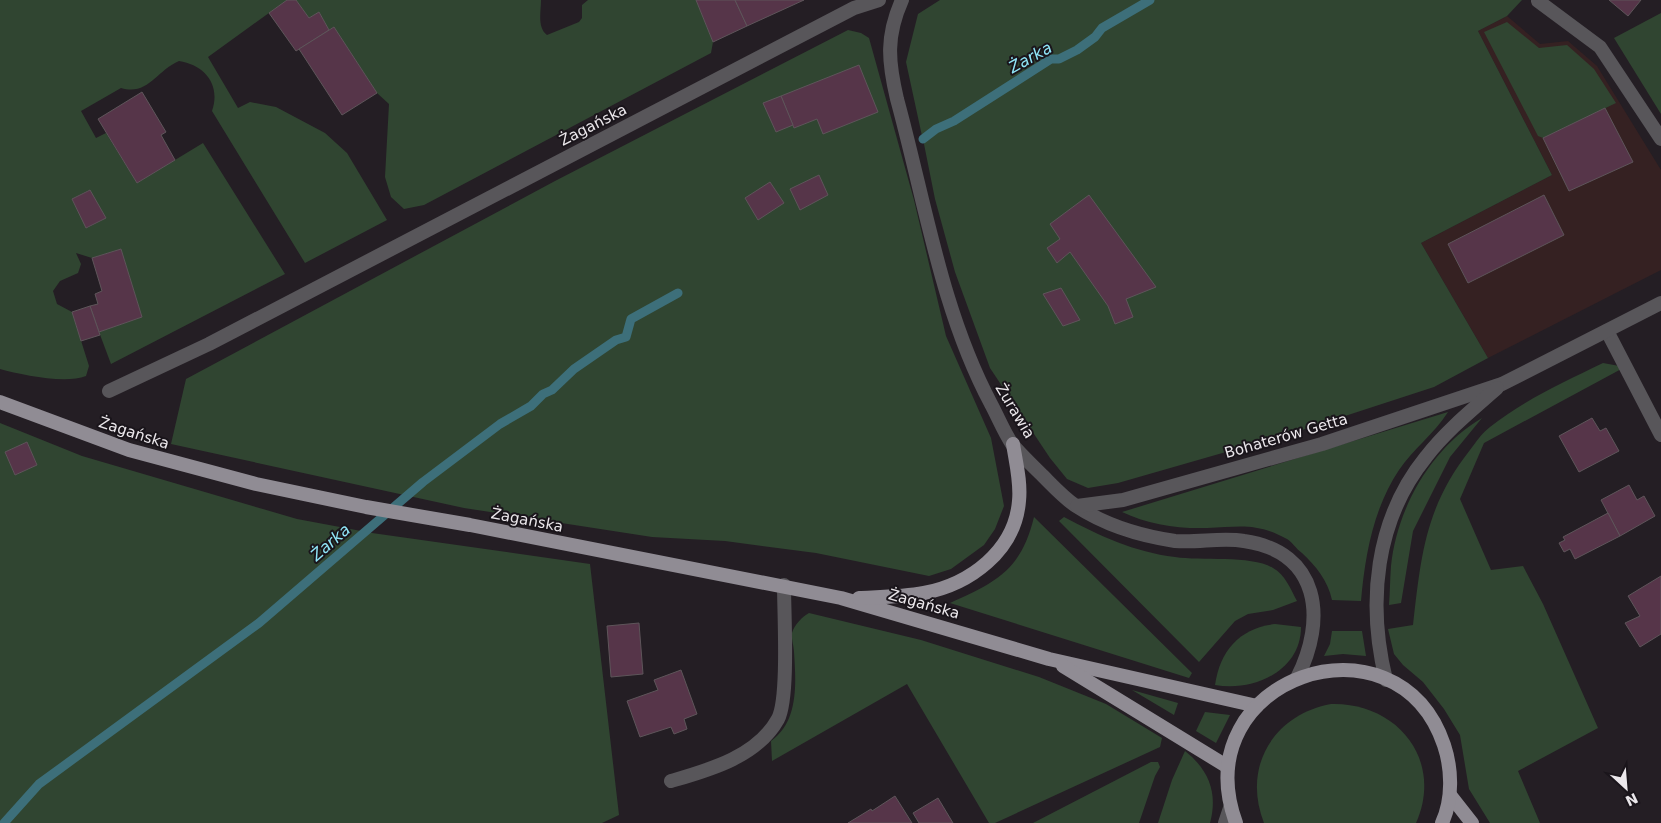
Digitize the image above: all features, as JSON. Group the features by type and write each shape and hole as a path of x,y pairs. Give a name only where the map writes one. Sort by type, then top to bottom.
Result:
{"main road":[{"name":"Żagańska","path":"0,402 138,453 256,484 366,507 784,585 841,598 1051,659 1257,706"},
{"path":"841,598 890,597 924,593 964,580 980,569 997,553 1008,537 1016,518 1019,483 1012,444"},
{"name":"Żagańska","path":"1051,659 1228,767"},
{"path":"1236,823 1230,808 1228,794 1228,767 1234,742 1246,719 1274,690 1297,678 1319,671 1342,669 1364,672 1386,680 1403,690 1431,718 1447,755 1450,775 1450,795 1442,823"},
{"path":"1450,795 1472,823"}],"street":[{"name":"Żagańska","path":"109,391 209,344 854,8 879,0"},
{"name":"Żurawia","path":"901,0 890,38 892,75 897,98 960,336 978,381 1012,444 1076,506 1108,522 1138,534 1176,541 1243,540 1271,547 1291,560 1305,579 1314,602 1313,637 1307,658 1297,678"},
{"path":"1538,0 1600,47 1661,139"},
{"name":"Bohaterów Getta","path":"1076,506 1123,500 1322,444 1502,384 1661,303"},
{"path":"1606,331 1661,435"},
{"name":"Bohaterów Getta","path":"1386,680 1377,646 1377,579 1386,533 1396,504 1411,477 1426,456 1454,426 1502,384"},
{"path":"671,781 715,768 741,755 763,738 778,718 784,678 784,585"},
{"path":"1225,823 1230,808"}],"shaded area":[{"path":"1507,16 1540,44 1568,41 1597,66 1661,170 1661,270 1488,358 1421,243 1552,175 1478,31"}],"green space":[{"path":"0,0 287,0 208,57 238,108 250,102 276,107 325,133 347,153 387,220 305,263 212,111 214,93 209,78 196,67 179,61 171,65 145,86 130,90 121,88 81,111 96,138 106,133 137,183 203,143 285,274 111,364 99,332 142,317 121,249 92,258 76,253 81,264 78,273 60,281 53,291 57,304 72,312 89,366 86,376 55,379 0,369","holes":["89,190 106,218 87,228 72,199"]},
{"path":"296,0 541,0 541,24 547,35 579,22 582,18 582,5 588,0 696,0 713,42 711,53 424,205 404,209 391,197 385,177 389,104 377,93 334,27 329,30 319,12 309,18"},
{"path":"940,0 1146,0 1121,12 1079,48 1060,57 1050,58 1038,68 922,136 906,62 918,14"},
{"path":"1151,0 1522,0 1507,16 1478,31 1552,175 1421,243 1488,358 1434,387 1302,430 1118,483 1088,488 1067,479 1050,458 990,368 955,272 935,199 923,139 1040,69 1051,60 1060,60 1077,51 1096,38 1102,29 1116,23 1123,15 1135,11"},
{"path":"1661,13 1661,114 1614,38"},
{"path":"1507,22 1539,48 1567,45 1594,69 1616,103 1543,138 1538,136 1484,32"},
{"path":"848,30 861,33 869,38 914,200 946,336 991,438 1004,506 995,529 984,545 951,569 929,576 816,553 725,541 652,537 464,508 171,444 186,379 555,181"},
{"path":"1603,363 1625,367 1484,443 1460,499 1491,570 1523,566 1543,604 1598,728 1518,771 1540,823 1490,823 1469,789 1460,735 1444,709 1423,682 1403,665 1394,654 1388,629 1413,625 1423,554 1434,512 1455,471 1479,438 1490,427 1517,408"},
{"path":"1448,412 1405,462 1390,485 1372,533 1361,601 1332,600 1321,574 1312,563 1290,541 1274,533 1246,527 1174,527 1152,523 1122,512"},
{"path":"1482,418 1450,457 1413,531 1401,603 1389,605 1391,566 1395,544 1409,502 1432,463 1447,446"},
{"path":"0,423 82,456 297,519 372,533 590,564 619,815 602,823 0,823","holes":["27,442 37,465 15,475 5,452"]},
{"path":"1034,517 1192,673 1189,678 950,603 994,581 1005,572 1022,550"},
{"path":"1064,517 1104,537 1160,555 1252,561 1264,564 1281,574 1297,601 1273,610 1248,614 1235,621 1199,662 1059,521"},
{"path":"809,613 921,640 1039,677 1106,704 1162,738 1160,747 995,823 989,823 907,684 772,761 771,741 787,723 794,701 795,676 792,633 799,621"},
{"path":"1275,624 1301,627 1299,642 1293,656 1284,667 1259,681 1244,685 1215,685 1222,661 1234,643 1252,630"},
{"path":"1332,631 1362,631 1366,656 1343,654 1324,656 1330,644"},
{"path":"1132,690 1178,703 1174,715"},
{"path":"1331,704 1355,706 1376,713 1394,724 1409,739 1419,757 1424,778 1423,800 1416,823 1264,823 1258,802 1257,782 1260,764 1268,747 1279,732 1293,719 1311,710"},
{"path":"1205,712 1230,715 1216,743 1196,731"},
{"path":"1185,751 1200,766 1210,783 1213,802 1210,823 1158,823 1172,780"},
{"path":"1151,762 1158,762 1160,767 1155,776 1139,823 1033,823"}],"building":[{"path":"287,0 296,0 309,18 319,12 329,30 296,51 269,13"},
{"path":"696,0 735,0 747,26 713,42"},
{"path":"735,0 804,0 747,26"},
{"path":"1609,0 1641,0 1628,16"},
{"path":"334,27 377,93 342,115 299,49"},
{"path":"859,65 878,112 823,134 817,119 794,128 781,96"},
{"path":"142,92 166,132 161,135 175,160 137,183 98,119"},
{"path":"781,96 793,125 776,132 763,103"},
{"path":"1605,108 1633,162 1569,191 1543,138"},
{"path":"819,175 828,195 800,210 790,189"},
{"path":"770,182 784,203 758,220 745,198"},
{"path":"90,190 106,218 86,228 72,199"},
{"path":"1089,195 1156,287 1126,299 1133,317 1115,324 1108,306 1070,252 1057,263 1047,248 1060,239 1050,224"},
{"path":"1544,195 1564,235 1468,283 1448,244"},
{"path":"121,249 142,317 99,332 90,306 98,304 95,294 102,291 92,258"},
{"path":"1061,288 1080,320 1063,326 1043,294"},
{"path":"90,306 100,335 81,341 72,312"},
{"path":"1592,418 1600,431 1606,428 1619,451 1579,472 1559,436"},
{"path":"27,442 37,465 15,475 5,452"},
{"path":"1629,485 1637,500 1644,496 1655,516 1620,536 1601,500"},
{"path":"1608,513 1620,536 1575,559 1570,549 1564,552 1559,543 1565,540 1563,537"},
{"path":"1661,576 1661,634 1640,647 1625,623 1640,616 1628,596"},
{"path":"639,623 643,674 611,677 607,626"},
{"path":"681,670 697,714 684,719 687,729 674,734 671,727 640,737 627,701 658,690 654,680"},
{"path":"895,796 912,823 848,823 871,809 872,811"},
{"path":"938,798 953,823 919,823 913,813"}],"waterway":[{"name":"Żarka","path":"923,139 936,129 954,121 1051,59 1059,59 1077,50 1095,37 1102,28 1150,0"},
{"name":"Żarka","path":"4,823 39,784 259,623 423,482 500,424 531,406 543,394 552,390 574,369 616,340 626,337 631,319 678,293"}]}
